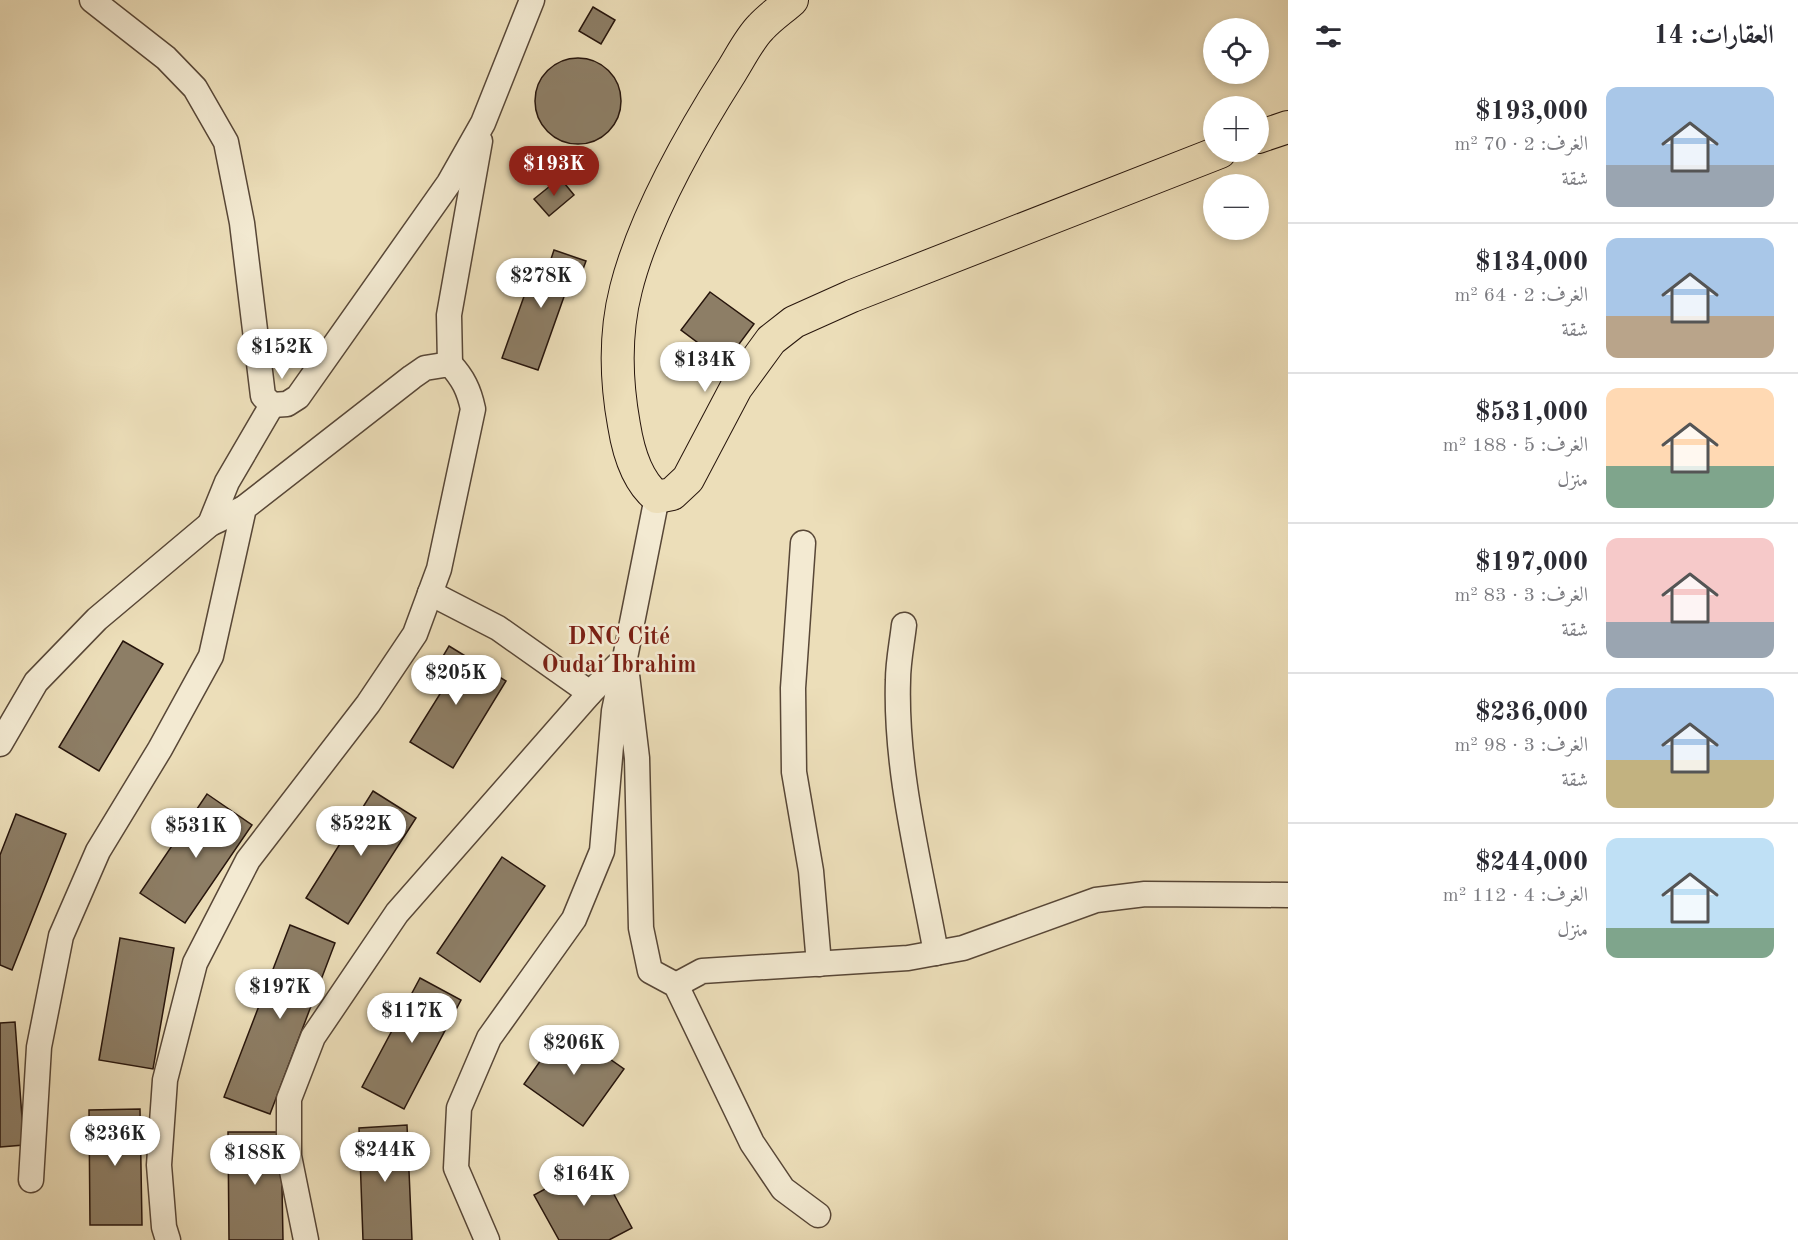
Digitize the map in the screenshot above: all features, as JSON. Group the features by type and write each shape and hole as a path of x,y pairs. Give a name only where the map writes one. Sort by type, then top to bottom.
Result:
{"main road":[{"path":"792,0 759,28 706,111 656,209 626,289 618,363 618,394 627,440 638,470 646,489 657,497 672,494 688,479 736,388 753,362 771,340 794,322 863,292 1203,159"},
{"path":"1269,133 1288,127"}],"street":[{"path":"92,0 166,58 195,88 226,142 242,224 263,396 272,405 287,404 297,397 449,183 483,123 532,0"},
{"path":"168,1240 164,1227 159,1165 165,1080 195,963 248,860 368,704 415,634 439,569 473,409 470,392 461,376 450,364 449,315 483,123"},
{"path":"0,744 36,682 97,619 210,524 244,508 419,372 431,366 450,364"},
{"path":"210,524 227,482 272,405"},
{"path":"487,1240 456,1168 459,1108 489,1038 574,919 603,851 614,711 657,497"},
{"path":"31,1180 39,1047 61,936 98,851 160,749 211,656 244,508"},
{"path":"803,543 793,688 794,772 810,871 819,964"},
{"path":"430,593 498,628 590,693"},
{"path":"904,625 898,680 899,732 904,779 936,953"},
{"path":"306,1240 289,1156 289,1098 313,1037 396,913 590,693 625,658"},
{"path":"625,658 637,758 641,928 650,971 676,985 752,1143 783,1189 818,1215"},
{"path":"676,985 702,971 908,958 963,948 1096,900 1145,894 1288,895"}],"building":[{"path":"593,7 615,20 601,44 579,31"},
{"path":"578,58 602,65 614,77 621,101 614,125 602,137 578,144 554,137 542,125 535,101 542,77 554,65"},
{"path":"560,178 574,195 549,216 534,199"},
{"path":"554,250 586,261 579,280 571,277 538,370 502,358 537,260 549,265"},
{"path":"710,292 754,324 725,363 681,330"},
{"path":"123,641 163,664 99,771 59,747"},
{"path":"449,646 506,681 453,768 410,742 440,694 426,685"},
{"path":"373,791 416,818 348,924 306,898"},
{"path":"207,794 252,825 185,923 140,893"},
{"path":"16,814 66,834 12,970 0,965 0,855"},
{"path":"502,857 545,886 480,982 437,953"},
{"path":"290,925 335,943 270,1114 224,1097"},
{"path":"120,938 174,948 153,1069 99,1060"},
{"path":"420,978 461,1000 404,1109 362,1087"},
{"path":"15,1022 24,1145 0,1147 0,1023"},
{"path":"564,1027 624,1069 583,1126 524,1084"},
{"path":"140,1109 142,1225 90,1225 89,1110"},
{"path":"407,1125 412,1240 363,1240 359,1128"},
{"path":"228,1132 281,1132 283,1240 229,1240"},
{"path":"596,1161 632,1228 609,1240 559,1240 534,1195"}],"district":[{"name":"DNC Cité Oudai Ibrahim","path":"619,652"}]}
